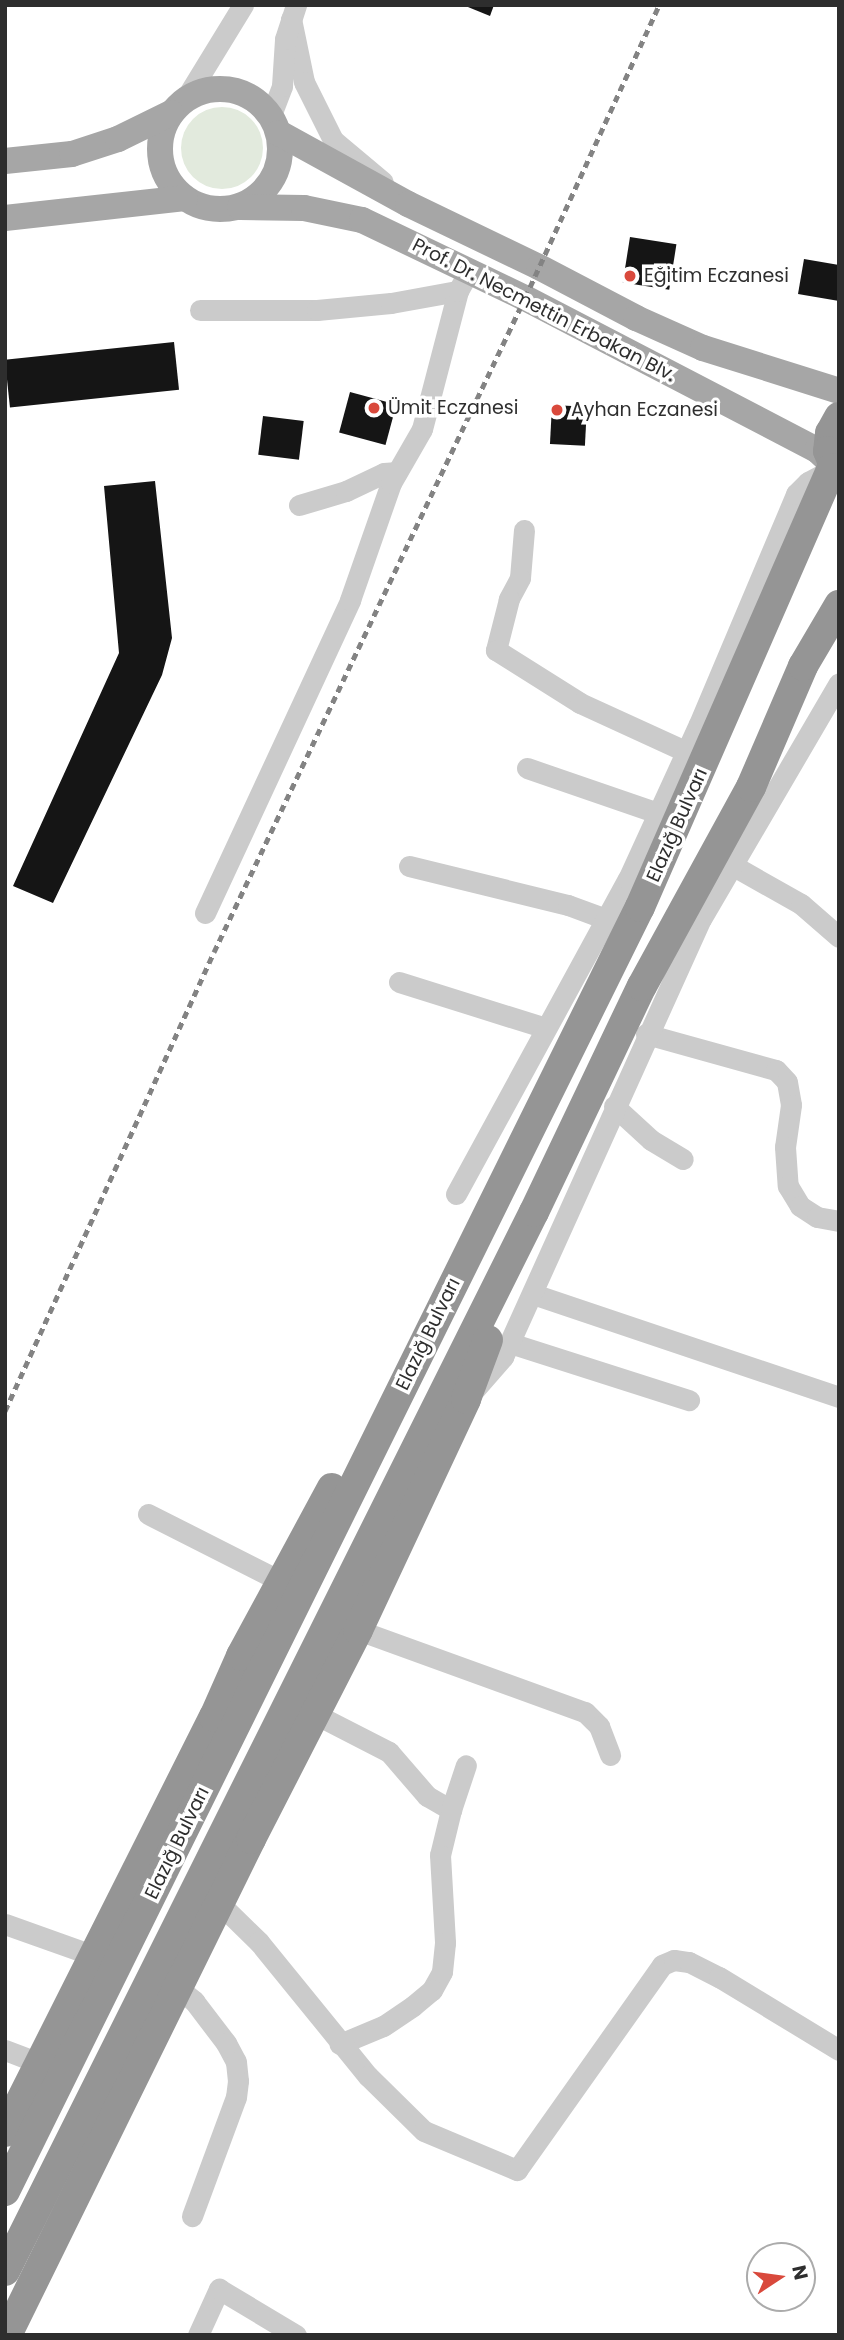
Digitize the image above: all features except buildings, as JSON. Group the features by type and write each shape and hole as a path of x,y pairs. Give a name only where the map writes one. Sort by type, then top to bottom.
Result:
{"highway":[{"path":"834,470 830,433 839,416"},
{"name":"Elazığ Bulvarı","path":"5,2191 640,907 834,470"},
{"name":"Elazığ Bulvarı","path":"5,2271 534,1212 642,986 751,787 803,666 839,606"},
{"path":"7,2335 219,1903 358,1630 466,1399 534,1212"},
{"path":"5,2132 280,1581 323,1502 408,1375"}],"main road":[{"path":"5,161 72,154 118,139 204,90 222,88 241,92 258,101 275,124 281,151 278,169 269,185 256,198 240,207 221,210 202,207 185,198 171,185 161,158 163,130 179,105"},
{"name":"Prof. Dr. Necmettin Erbakan Blv.","path":"275,124 408,205 703,348 839,391"},
{"path":"5,218 185,198"},
{"name":"Prof. Dr. Necmettin Erbakan Blv.","path":"240,207 303,208 362,220 417,244 463,282 525,298 817,450 834,470"}],"street":[{"path":"179,105 243,5"},
{"path":"275,124 282,86 285,39 293,12"},
{"path":"293,12 304,82 333,140 408,205"},
{"path":"200,310 317,310 391,303 463,282"},
{"path":"205,913 349,600 397,472 422,429 463,282"},
{"path":"456,1194 606,919 658,813 687,752 796,494 808,482 834,470"},
{"path":"299,505 346,491 384,473 397,472"},
{"path":"524,530 520,578 509,599 496,650 580,703 687,752"},
{"path":"466,1399 503,1357 646,1034 701,919 839,683"},
{"path":"527,768 658,813"},
{"path":"732,864 801,904 839,937"},
{"path":"410,866 568,905 606,919"},
{"path":"398,982 546,1028"},
{"path":"646,1034 776,1070 787,1082 791,1105 785,1147 789,1186 800,1206 817,1217 839,1221"},
{"path":"614,1106 651,1140 683,1159"},
{"path":"533,1294 839,1397"},
{"path":"510,1343 689,1400"},
{"path":"148,1514 280,1581"},
{"path":"358,1630 585,1712 599,1726 610,1755"},
{"path":"315,1714 389,1752 427,1796 451,1811"},
{"path":"340,2044 383,2026 413,2006 432,1990 442,1972 445,1943 440,1855 466,1765"},
{"path":"219,1903 259,1942 340,2044 424,2131 517,2170 662,1965 674,1960 689,1962 719,1976 839,2049"},
{"path":"5,1924 92,1955"},
{"path":"178,1988 194,2001 226,2043 236,2062 238,2081 236,2096 192,2216"},
{"path":"5,2050 39,2063"},
{"path":"198,2335 219,2289 296,2335"}],"shaded area":[{"path":"214,107 230,107 245,114 256,125 263,140 260,164 251,177 230,189 214,189 199,182 188,171 181,156 181,140 188,125 199,114"}],"railway":[{"path":"5,1411 214,952 525,298 659,5"}],"place":[{"name":"Eğitim Eczanesi","path":"630,276"},
{"name":"Ümit Eczanesi","path":"374,408"},
{"name":"Ayhan Eczanesi","path":"557,410"}]}
